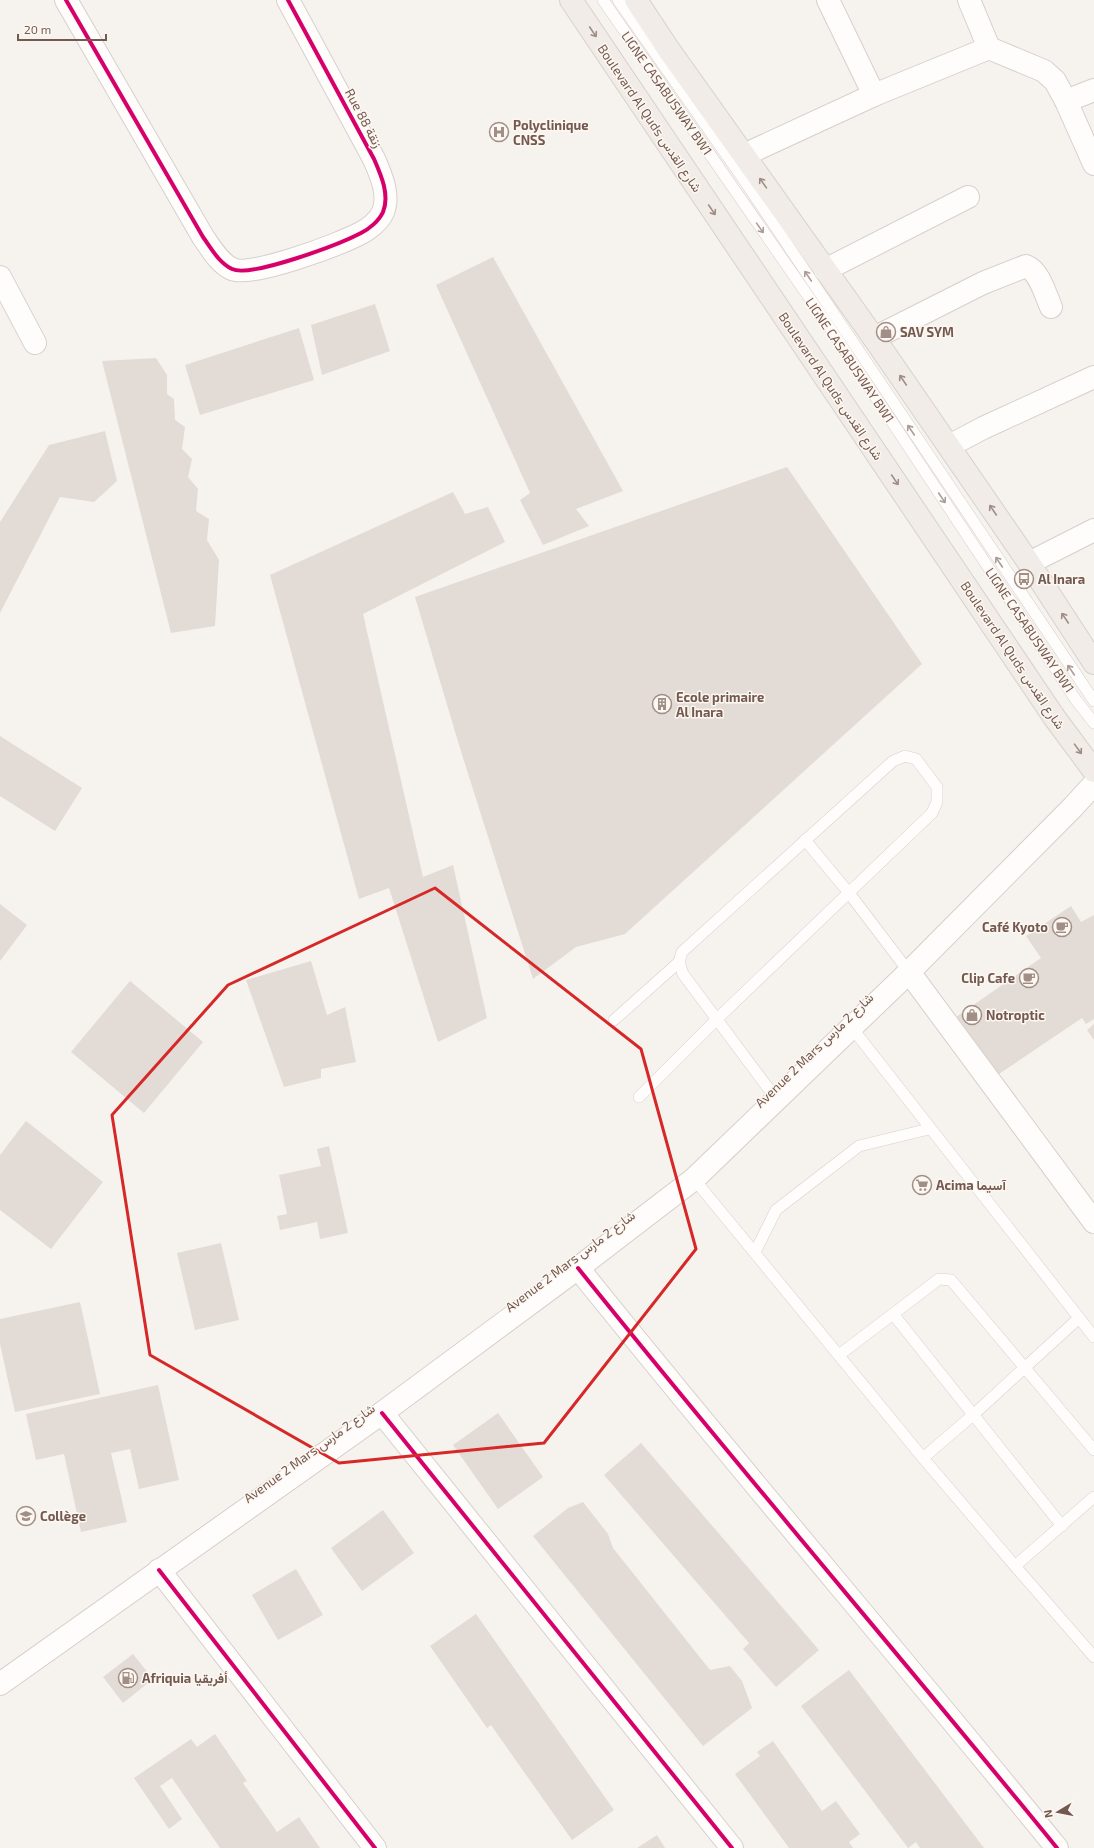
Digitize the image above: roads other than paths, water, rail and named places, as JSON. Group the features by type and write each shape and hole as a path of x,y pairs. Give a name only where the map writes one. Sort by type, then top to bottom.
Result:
{"main road":[{"name":"Boulevard Al Quds شارع القدس","path":"571,0 1045,703 1094,771"},
{"path":"636,0 949,446 1029,563 1094,662"}],"street":[{"name":"Rue 88 زنقة","path":"66,0 203,238 224,263 233,270 258,268 311,253 350,238 369,228 383,212 384,189 381,176 357,126 288,0"},
{"path":"828,0 874,96"},
{"path":"970,0 989,48"},
{"path":"744,155 874,96 989,48 1044,71 1055,81 1066,101 1094,164"},
{"path":"1066,101 1094,90"},
{"path":"825,270 968,197"},
{"path":"874,338 983,283 1026,266 1031,268 1036,274 1051,307"},
{"path":"0,277 35,342"},
{"path":"949,446 983,428 1094,378"},
{"path":"1029,563 1094,530"},
{"name":"Avenue 2 Mars شارع 2 مارس","path":"0,1684 382,1413 578,1268 694,1179 909,972 1094,784"},
{"path":"909,972 1094,1222"},
{"path":"578,1268 695,1414 973,1745 1057,1848"},
{"path":"382,1413 732,1848"},
{"path":"159,1570 375,1848"}],"lane":[{"name":"LIGNE CASABUSWAY BW1","path":"603,0 824,319 1076,700 1094,723"},
{"name":"LIGNE CASABUSWAY BW1","path":"618,0 740,174 1094,702"},
{"path":"614,1020 679,962 682,952 893,761 905,756 916,759 937,787 937,802 932,813 717,1018 639,1097"},
{"path":"805,840 849,893 909,972"},
{"path":"679,962 683,974 777,1100"},
{"path":"852,1028 929,1129 1094,1337"},
{"path":"755,1252 776,1210 859,1146 929,1129"},
{"path":"694,1179 923,1458 1094,1657"},
{"path":"840,1355 940,1279 951,1280 1094,1450"},
{"path":"893,1314 1062,1526"},
{"path":"923,1458 973,1415 1079,1318"},
{"path":"1015,1566 1094,1497"}],"place":[{"name":"Polyclinique CNSS","path":"499,132"},
{"name":"SAV SYM","path":"886,332"},
{"name":"Al Inara","path":"1024,579"},
{"name":"Ecole primaire Al Inara","path":"662,704"},
{"name":"Café Kyoto","path":"1062,927"},
{"name":"Clip Cafe","path":"1029,978"},
{"name":"Notroptic","path":"972,1015"},
{"name":"Acima آسيما","path":"922,1185"},
{"name":"Collège","path":"26,1516"},
{"name":"Afriquia أفريقيا","path":"128,1678"}]}
